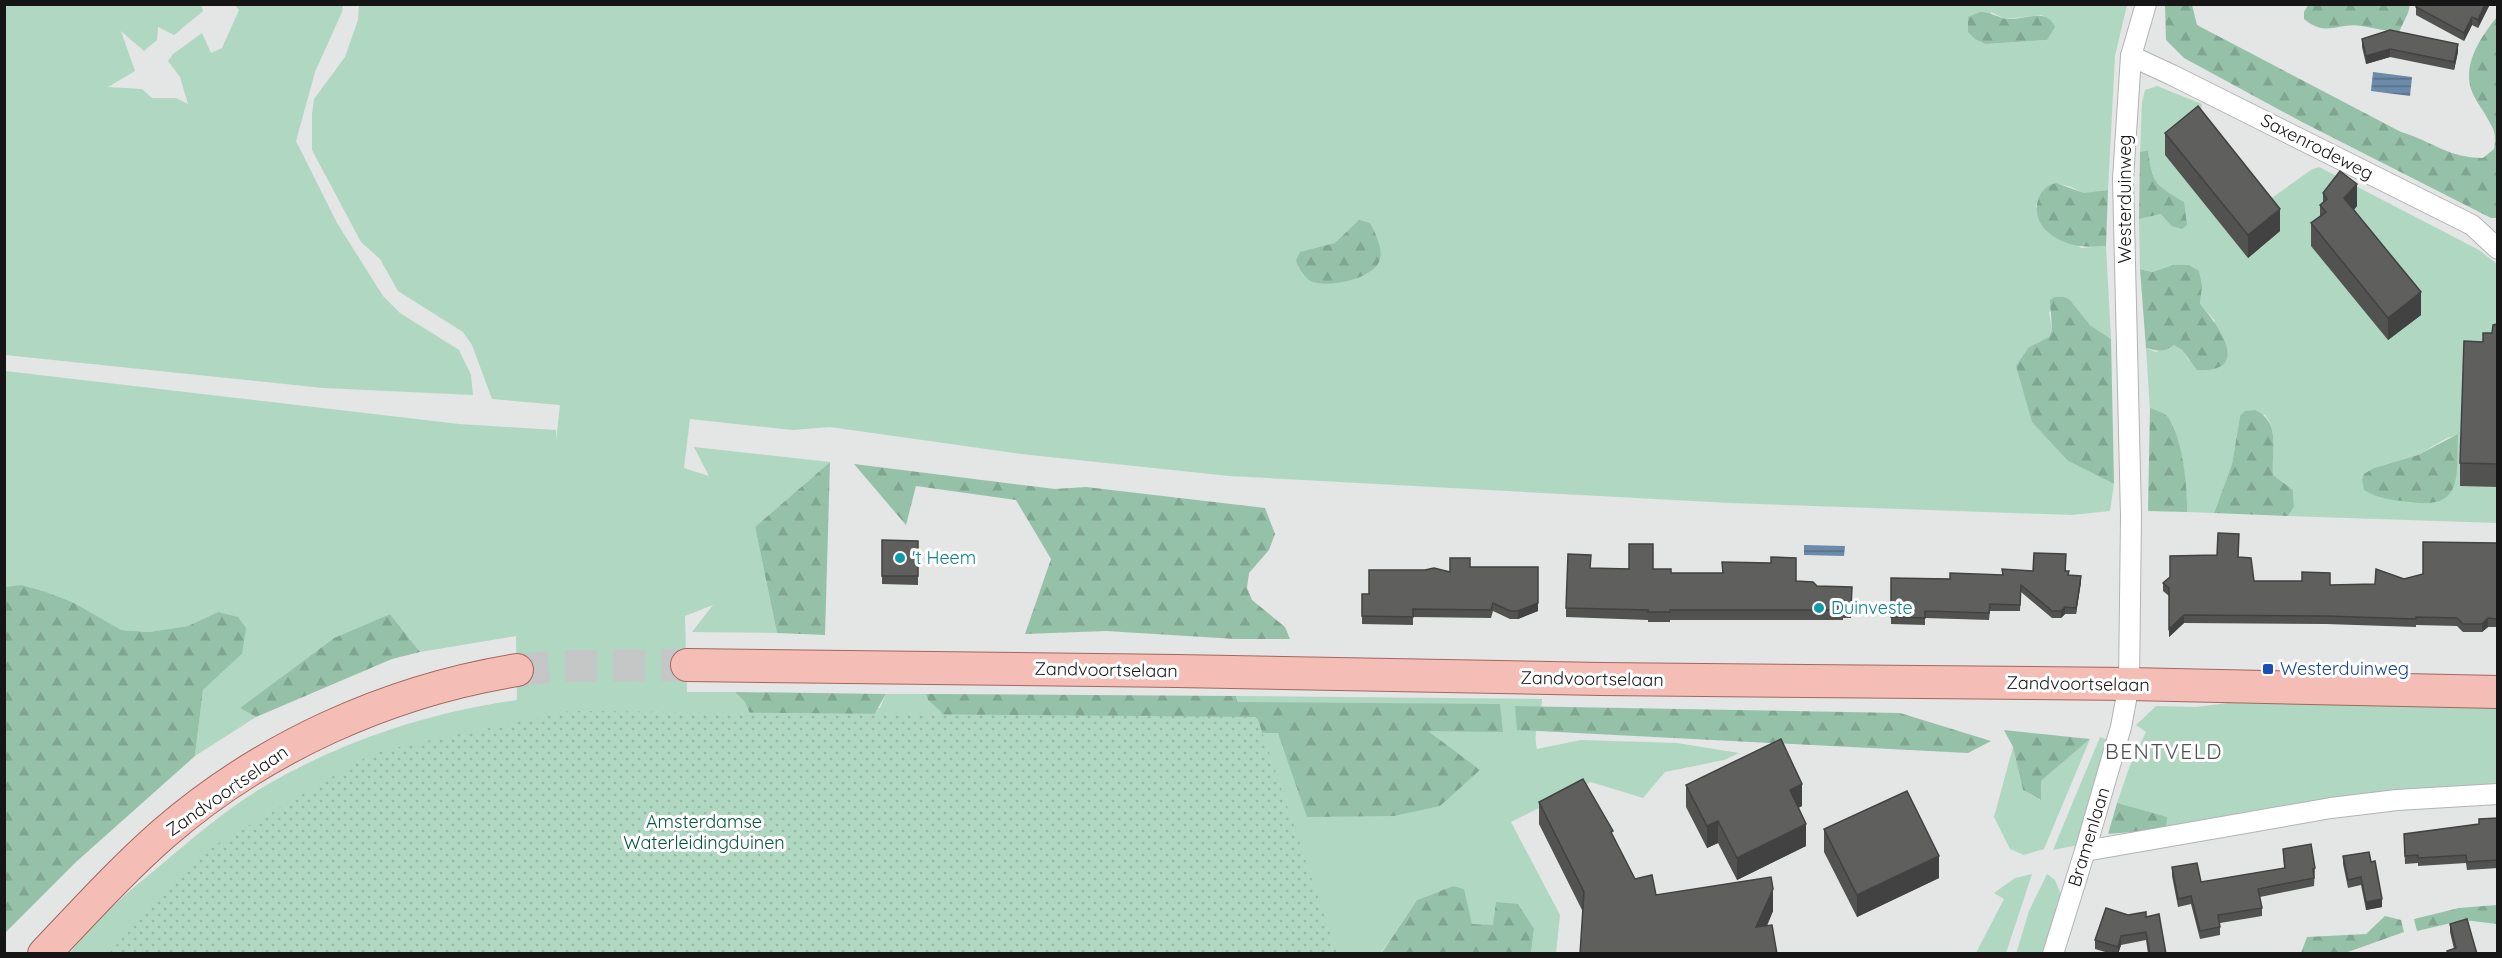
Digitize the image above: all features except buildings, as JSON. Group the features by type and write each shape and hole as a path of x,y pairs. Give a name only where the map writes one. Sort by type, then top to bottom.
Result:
{"main road":[{"name":"Zandvoortselaan","path":"687,665 1178,671 1601,680 2129,684 2498,692"},
{"name":"Zandvoortselaan","path":"44,954 163,834 204,802 265,762 290,747 360,713 417,692 471,678 517,670"}],"street":[{"name":"Westerduinweg","path":"2129,684 2131,516 2123,180 2131,56 2146,4"},
{"name":"Saxenrodeweg","path":"2131,56 2472,225 2498,249"},
{"name":"Bramenlaan","path":"2053,954 2121,727 2129,684"},
{"path":"2085,851 2331,808 2397,800 2498,794"}],"green space":[{"path":"5,4 201,5 203,11 174,35 158,27 157,40 144,51 121,31 135,71 108,87 142,89 152,98 176,98 188,104 180,77 168,61 173,54 202,33 211,53 222,48 239,10 235,5 343,5 315,72 296,141 337,223 383,296 400,313 459,350 471,375 473,395 323,388 5,355"},
{"path":"359,5 2127,5 2115,56 2108,190 2084,193 2064,185 2052,185 2040,195 2036,207 2081,248 2106,246 2111,339 2090,325 2070,300 2049,312 2052,330 2049,337 2029,347 2058,450 2068,461 2114,484 2110,511 2072,515 1730,503 1229,476 1021,454 830,427 793,430 690,419 684,468 709,476 694,447 830,462 755,527 777,633 692,632 713,605 685,616 687,692 735,692 745,702 750,714 880,708 886,694 926,694 928,700 941,712 946,729 919,953 70,953 112,906 212,823 265,786 325,755 387,731 452,712 517,700 516,636 420,652 390,614 334,638 240,708 256,717 195,756 203,690 242,654 218,612 188,626 149,632 120,630 21,585 5,587 5,371 459,424 556,430 556,441 560,405 492,399 472,345 463,332 398,291 380,259 361,242 312,150 314,99 345,57 358,20","holes":["1991,12 2005,19 2042,15 2047,40 1986,44"]},
{"path":"2165,5 2192,5 2197,25 2401,132 2450,152 2483,158 2494,149 2495,134 2472,92 2469,70 2475,51 2497,17 2497,218 2491,218 2302,122 2184,58 2166,40"},
{"path":"2308,5 2410,5 2399,32 2354,25 2319,28 2304,19 2304,12"},
{"path":"1980,12 2007,19 2046,17 2055,27 2047,40 1986,44 1975,39 1968,32 1968,17"},
{"path":"2157,86 2202,104 2201,112 2269,200 2311,170 2319,167 2479,250 2497,264 2497,523 2288,516 2294,507 2293,490 2273,475 2273,436 2265,415 2240,416 2232,464 2214,513 2187,512 2183,467 2175,430 2167,418 2159,412 2150,410 2146,348 2156,352 2174,345 2182,350 2189,361 2215,321 2200,304 2202,286 2173,265 2152,272 2140,269 2139,219 2161,214 2171,226 2184,202 2166,191 2157,182 2148,150 2140,152 2142,102 2145,90","holes":["2458,435 2364,490 2374,468 2418,455 2447,438"]},
{"path":"2148,150 2157,182 2166,191 2184,202 2187,225 2182,229 2171,226 2161,214 2139,219 2140,152"},
{"path":"2056,183 2084,193 2108,190 2106,246 2090,247 2068,244 2048,232 2043,226 2037,212 2039,197 2048,186"},
{"path":"1359,220 1370,223 1378,240 1381,254 1376,266 1360,277 1349,281 1326,284 1309,280 1301,271 1296,260 1300,252 1335,243"},
{"path":"2173,265 2189,265 2199,271 2202,286 2200,304 2215,324 2227,346 2228,356 2224,364 2214,369 2197,370 2182,350 2174,345 2160,351 2146,348 2140,269 2152,272"},
{"path":"2055,297 2070,300 2090,325 2111,339 2114,484 2068,461 2032,422 2016,366 2029,347 2049,337 2052,330 2050,300"},
{"path":"2150,408 2167,416 2177,435 2185,476 2187,512 2148,511"},
{"path":"2255,410 2269,422 2272,430 2273,475 2293,490 2294,507 2288,516 2214,513 2232,464 2240,416 2245,411"},
{"path":"2458,434 2454,486 2449,495 2440,501 2428,503 2398,501 2364,490 2362,480 2364,474 2374,468 2418,455"},
{"path":"830,462 825,635 777,633 755,527"},
{"path":"854,464 1055,489 1086,487 1265,508 1275,534 1269,550 1249,573 1247,588 1252,600 1285,627 1290,639 1236,639 1106,631 1025,634 1051,559 1016,500 916,486 906,525"},
{"path":"21,585 74,603 121,630 149,632 188,626 218,612 238,617 246,628 242,654 203,690 195,756 76,862 5,933 4,587"},
{"path":"390,614 420,652 392,659 256,717 240,708 334,638"},
{"path":"735,692 886,694 872,718 750,714 745,702"},
{"path":"926,694 1236,696 1238,702 1500,704 1503,732 1428,731 1480,770 1440,806 1394,816 1307,817 1278,733 946,729 941,712 928,700"},
{"path":"1236,696 1542,699 1536,729 1537,749 1581,740 1677,743 1739,753 1724,760 1665,772 1643,798 1591,782 1511,822 1560,915 1556,953 1531,953 1534,929 1472,924 1468,909 1453,886 1417,900 1381,953 1272,953 1286,824"},
{"path":"2244,701 2497,704 2497,786 2166,829 2117,803 2129,768 2146,732 2136,725 2156,706 2196,707"},
{"path":"1515,706 1900,713 1991,741 1968,753 1517,730"},
{"name":"Amsterdamse Waterleidingduinen","path":"570,711 1257,717 1337,953 109,953 200,854 375,752"},
{"path":"2004,730 2090,739 2041,781 2041,800 2023,790 2013,747"},
{"path":"2100,737 2109,740 2078,845 2053,850"},
{"path":"2090,739 2044,849 2024,855 2010,849 1994,817 2013,747 2023,790 2040,800 2041,781"},
{"path":"2117,803 2167,817 2166,829 2108,834"},
{"path":"2032,874 2006,953 1976,953 2004,899 1994,893 2015,878"},
{"path":"2047,874 2055,880 2062,897 2044,953 2016,954 2029,911"},
{"path":"1453,886 1464,889 1472,924 1493,925 1496,902 1518,904 1534,929 1531,953 1381,954 1417,900"},
{"path":"2497,905 2497,924 2464,920 2417,931 2414,919 2459,908"},
{"path":"2385,916 2401,920 2404,932 2345,953 2301,953 2307,937 2366,934"}],"water":[{"path":"2373,72 2412,77 2410,96 2371,91"},
{"path":"1804,545 1845,546 1844,556 1804,555"}],"tunnel":[{"path":"517,670 558,666 687,665"}],"place":[{"name":"'t Heem","path":"900,558"},
{"name":"Duinveste","path":"1819,608"},
{"name":"Westerduinweg","path":"2268,669"}],"district":[{"name":"BENTVELD","path":"2164,752"}]}
